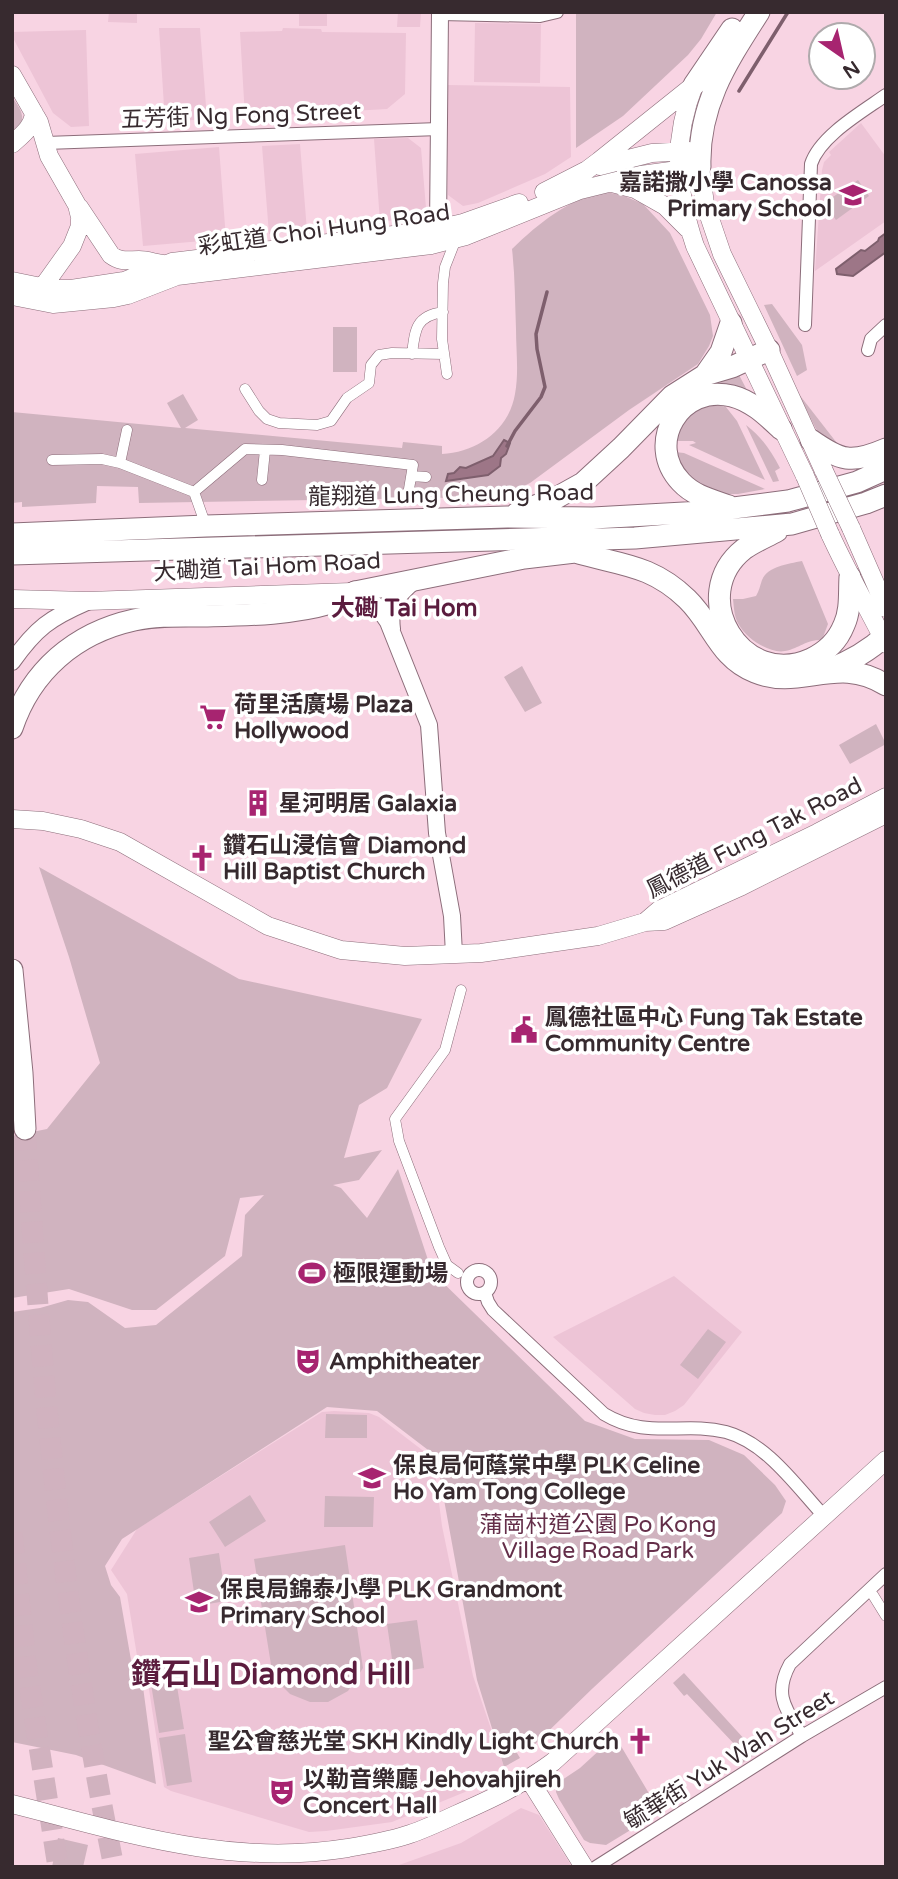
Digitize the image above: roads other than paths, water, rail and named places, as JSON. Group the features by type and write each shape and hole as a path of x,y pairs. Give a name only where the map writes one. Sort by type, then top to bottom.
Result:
{"main road":[{"name":"彩虹道 Choi Hung Road","path":"693,156 681,125 694,85 743,12"},
{"path":"759,12 726,63 716,84 693,156 705,205 722,254 811,440 831,464 851,528 885,605"},
{"path":"12,75 34,113 48,149 77,205 111,255 117,260 142,260 163,264"},
{"name":"彩虹道 Choi Hung Road","path":"12,296 113,283 172,262 463,223 526,200 587,170 694,85"},
{"path":"12,144 29,128 34,113"},
{"path":"12,150 48,149"},
{"name":"彩虹道 Choi Hung Road","path":"587,170 652,153 693,156"},
{"name":"彩虹道 Choi Hung Road","path":"12,281 64,304 114,298 141,291 177,276 431,245 456,239 510,219 567,194 608,182 678,169 693,156"},
{"path":"678,169 690,232 850,577 885,639 843,664 820,673"},
{"path":"608,182 635,189 665,205 690,232"},
{"path":"38,294 77,236 80,226 77,205"},
{"path":"438,228 443,235 456,239"},
{"path":"705,375 721,352 731,323"},
{"path":"507,517 556,498 583,483 672,396 705,375 769,350"},
{"path":"731,507 695,494 673,473 667,458 666,444 668,430 674,418 694,400 711,394 721,394 752,405 782,429"},
{"path":"831,464 886,449"},
{"name":"龍翔道 Lung Cheung Road","path":"12,534 507,517 593,518 702,512 788,501 857,482 886,469"},
{"name":"龍翔道 Lung Cheung Road","path":"12,554 602,539 698,533 792,524 886,495"},
{"path":"792,524 743,550 726,572 719,597 721,614 728,632 739,646 758,660 775,664 791,665 817,656 836,639 845,624 849,608 850,577"},
{"name":"大磡道 Tai Hom Road","path":"12,599 88,601 357,592 524,558 575,552 602,539"},
{"path":"575,552 634,566 663,580 696,608 725,651 751,671 779,678 840,671 873,678 886,685"},
{"path":"12,728 25,698 42,672 59,656 88,636 126,622 150,617 248,615 298,609 332,603 357,592"},
{"name":"鳳德道 Fung Tak Road","path":"645,922 665,906 886,797"},
{"name":"鳳德道 Fung Tak Road","path":"12,819 43,821 81,829 120,842 268,926 341,950 405,956 481,953 598,936 645,922 664,921 743,886 886,814"},
{"path":"12,970 25,1129"},
{"path":"12,1804 158,1842 246,1854 310,1853 360,1846 409,1834 488,1801 529,1779 576,1743 886,1460"},
{"path":"529,1779 584,1867"}],"street":[{"path":"438,228 440,13 543,16 557,12"},
{"path":"804,325 811,164 820,148 835,133 886,95"},
{"name":"五芳街 Ng Fong Street","path":"48,149 439,128"},
{"path":"447,374 444,354 443,283 445,267 456,239"},
{"path":"412,354 419,323 426,316 443,312"},
{"path":"868,350 871,339 886,325"},
{"path":"245,389 262,415 273,422 322,425 331,421 351,395 369,383 371,365 376,357 385,353 444,354"},
{"path":"120,463 127,430"},
{"path":"194,492 245,449 413,465 408,495"},
{"path":"262,480 265,450"},
{"path":"52,460 102,458 194,492 206,526"},
{"path":"412,476 426,477"},
{"path":"393,631 393,603 414,581"},
{"path":"357,592 377,606 393,631 429,725 438,833 452,916 454,954"},
{"path":"12,662 37,630 59,615 88,601"},
{"path":"458,1273 447,1265 439,1247 399,1141 395,1119 445,1050 461,990"},
{"path":"485,1293 493,1310 613,1419 635,1427 656,1430 714,1430 745,1439 762,1450 824,1516"},
{"path":"802,1736 785,1706 782,1678 790,1664 886,1574"},
{"path":"873,1595 886,1616"},
{"name":"毓華街 Yuk Wah Street","path":"596,1867 802,1736 886,1687"}],"waterway":[{"path":"739,91 788,12"},
{"path":"507,446 545,387 536,334 547,292"}],"tunnel":[{"path":"25,1129 44,1375 59,1525 83,1696 114,1867"},
{"path":"12,1533 26,1664 58,1867"}],"place":[{"name":"嘉諾撒小學 Canossa Primary School","path":"853,195"},
{"name":"荷里活廣場 Plaza Hollywood","path":"213,717"},
{"name":"星河明居 Galaxia","path":"258,803"},
{"name":"鑽石山浸信會 Diamond Hill Baptist Church","path":"202,858"},
{"name":"鳳德社區中心 Fung Tak Estate Community Centre","path":"524,1030"},
{"name":"極限運動場","path":"312,1273"},
{"name":"Amphitheater","path":"308,1361"},
{"name":"保良局何蔭棠中學 PLK Celine Ho Yam Tong College","path":"372,1478"},
{"name":"保良局錦泰小學 PLK Grandmont Primary School","path":"199,1602"},
{"name":"聖公會慈光堂 SKH Kindly Light Church","path":"640,1741"},
{"name":"以勒音樂廳 Jehovahjireh Concert Hall","path":"282,1792"}],"district":[{"name":"大磡 Tai Hom","path":"404,608"},
{"name":"鑽石山 Diamond Hill","path":"271,1674"}],"park label":[{"name":"蒲崗村道公園 Po Kong Village Road Park","path":"598,1537"}]}
